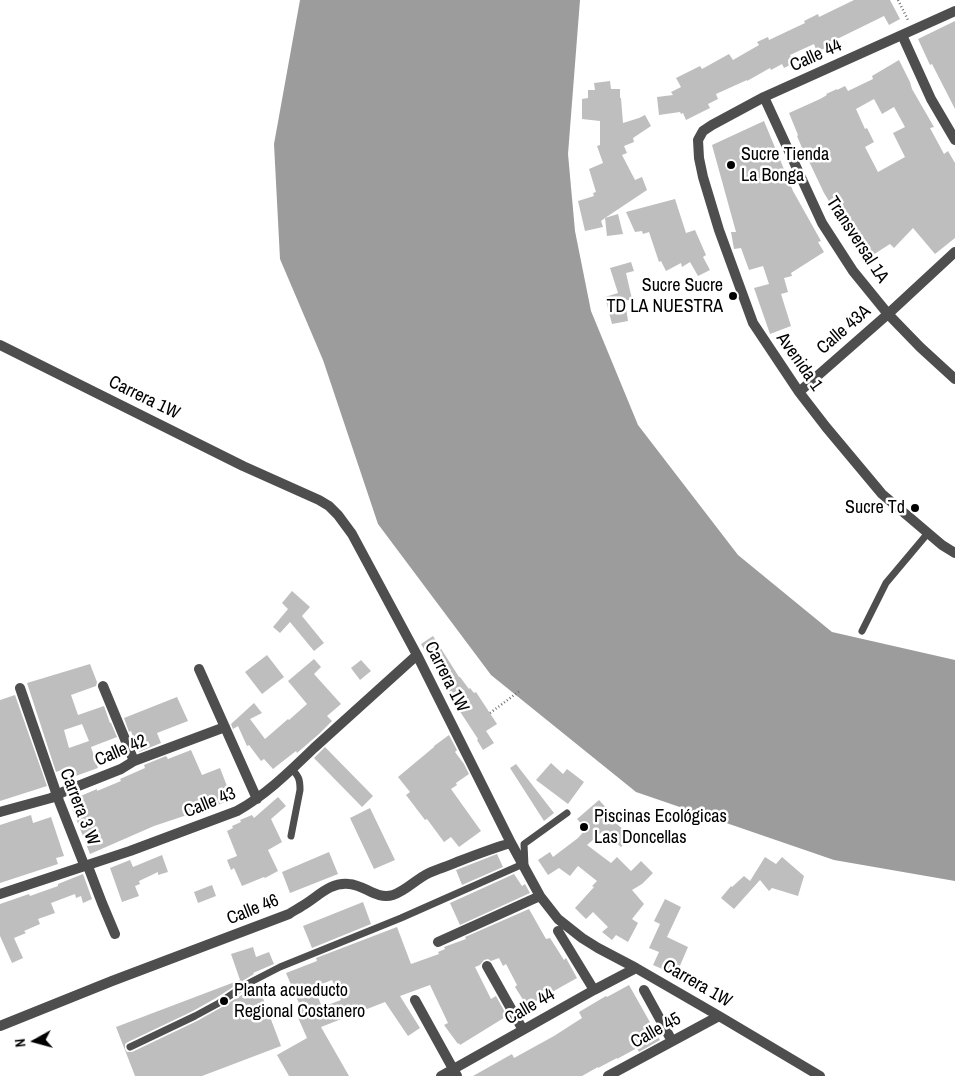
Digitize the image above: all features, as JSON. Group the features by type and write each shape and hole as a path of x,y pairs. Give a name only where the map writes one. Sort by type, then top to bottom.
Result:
{"street":[{"name":"Calle 44","path":"698,140 703,131 712,124 764,98 955,11"},
{"path":"902,35 931,100 955,140"},
{"name":"Transversal 1A","path":"764,98 822,223 853,271 888,314 955,379"},
{"name":"Avenida 1","path":"698,140 701,168 719,230 753,323 799,392 882,494 942,545 955,553"},
{"name":"Calle 43A","path":"799,392 955,252"},
{"name":"Carrera 1W","path":"0,345 243,466 329,506 352,534 417,655 540,896 558,919 582,938 820,1076"},
{"name":"Calle 43","path":"0,894 130,851 237,811 257,799 292,769 417,655"},
{"path":"199,669 257,799"},
{"path":"103,686 134,762"},
{"name":"Carrera 3 W","path":"20,688 57,796 83,862 89,869 115,934"},
{"name":"Calle 42","path":"0,812 57,796 62,792 134,762 225,727"},
{"name":"Calle 46","path":"0,1026 289,914 327,888 339,884 350,884 362,887 373,894 391,895 399,892 428,873 512,843"},
{"path":"438,942 540,896"},
{"path":"558,931 594,990"},
{"path":"487,966 523,1030"},
{"name":"Calle 44","path":"441,1076 456,1073 523,1030 636,968"},
{"path":"644,990 672,1041"},
{"path":"416,1000 456,1073"},
{"name":"Calle 45","path":"608,1076 719,1016"}],"lane":[{"path":"862,631 886,583 928,533"},
{"path":"291,836 300,790 299,776 292,769"},
{"path":"130,1047 195,1016 219,1003 247,984 280,967 524,866 524,844 567,813"}],"path":[{"path":"898,0 913,30"},
{"path":"490,712 521,690"}],"shaded area":[{"path":"300,0 580,0 568,154 575,231 591,311 638,425 738,555 832,632 955,660 955,881 834,860 636,792 491,675 378,524 323,360 280,259 274,144"}],"building":[{"path":"854,0 890,0 900,19 889,25 884,16 831,42 833,44 817,52 814,44 790,55 794,63 784,68 782,64 771,70 770,68 747,81 716,94 718,99 708,104 710,108 686,120 683,113 681,114 680,112 659,115 657,97 673,95 671,92 681,87 676,78 700,66 702,69 729,54 733,60 759,45 757,42 768,37 769,40 805,23 804,21 818,14 819,17"},
{"path":"955,21 955,109 932,64 930,65 918,39"},
{"path":"899,60 912,89 934,127 930,128 944,154 948,151 955,163 955,238 935,254 913,228 894,248 890,244 865,260 849,233 847,234 824,193 797,136 789,113 845,86 848,91 873,79 872,76","holes":["874,99 882,114 894,107 905,127 893,133 905,157 878,172 865,147 874,142 867,128 865,129 856,109"]},
{"path":"610,81 611,89 620,89 623,123 645,115 651,126 633,138 634,142 624,146 627,153 622,155 635,180 642,177 647,190 601,221 603,227 585,231 578,201 594,196 593,193 596,192 589,169 603,163 597,146 600,145 600,121 582,119 582,99 588,98 588,90 595,90 594,83"},
{"path":"764,121 793,191 821,241 818,242 824,252 791,273 792,276 784,278 788,292 781,294 791,326 770,334 754,288 769,284 763,266 749,270 741,248 734,249 731,232 736,232 712,145"},
{"path":"675,199 686,233 695,230 706,255 703,257 710,270 698,276 690,262 682,267 681,263 666,271 661,261 659,262 649,232 643,234 642,231 635,232 626,212"},
{"path":"618,214 623,234 607,236 605,218"},
{"path":"631,262 634,271 626,273 632,299 625,301 628,321 612,324 605,297 618,293 610,268"},
{"path":"292,591 310,607 302,616 324,643 314,651 290,622 280,633 273,627 288,609 282,603"},
{"path":"433,636 459,677 469,689 474,693 476,692 497,724 486,731 494,743 483,750 421,644"},
{"path":"267,655 284,677 262,694 245,672"},
{"path":"314,659 321,667 314,674 341,704 327,716 332,721 319,734 297,753 296,751 273,769 264,759 261,761 249,745 247,746 238,726 233,729 231,724 254,703 262,713 250,719 265,739 307,704 288,681"},
{"path":"361,660 371,671 360,680 351,668"},
{"path":"90,664 97,682 96,686 71,695 78,715 104,706 117,737 91,747 98,768 70,778 67,768 56,772 27,683","holes":["82,724 89,741 69,748 64,730"]},
{"path":"15,695 47,786 0,801 0,700"},
{"path":"177,697 188,721 157,733 161,743 139,752 124,718"},
{"path":"449,735 457,750 455,752 469,774 451,789 481,831 459,847 451,837 444,842 406,795 410,792 398,777"},
{"path":"325,747 373,796 362,807 314,758"},
{"path":"191,750 202,775 220,768 232,799 154,826 90,854 69,801 121,781 120,779 145,768 144,765 166,756 168,759"},
{"path":"551,763 563,774 567,769 584,782 568,804 536,780"},
{"path":"516,764 554,813 544,821 510,768"},
{"path":"278,797 286,806 271,819 282,842 268,850 278,871 242,886 234,868 231,870 227,860 237,856 227,831 233,828 232,826 241,822 240,820 252,815 254,818"},
{"path":"599,800 609,811 605,814 631,836 621,847 603,831 587,845 611,863 617,857 631,871 641,861 653,873 642,884 632,890 644,904 632,919 638,923 628,942 616,935 612,940 602,932 608,927 593,912 586,919 575,908 597,881 578,866 570,876 559,868 548,875 538,860 550,852 553,857 578,838 586,829 577,819"},
{"path":"370,808 395,860 374,869 350,818"},
{"path":"31,815 33,823 51,817 64,856 56,858 58,864 0,883 0,825"},
{"path":"329,852 338,874 290,893 282,872"},
{"path":"497,854 503,867 462,885 456,870"},
{"path":"162,855 168,872 158,875 158,872 139,881 140,884 135,886 139,896 122,902 110,868 130,860 133,867"},
{"path":"765,857 776,864 782,857 804,876 798,896 772,888 769,891 760,880 734,909 721,898 731,886 744,876 750,881"},
{"path":"83,874 92,899 83,903 81,896 76,898 75,894 51,903 55,913 38,919 40,924 14,938 23,958 12,963 0,936 0,904 58,886 58,884"},
{"path":"514,874 522,886 525,884 530,893 460,925 450,903"},
{"path":"212,885 216,896 198,903 194,892"},
{"path":"665,899 681,907 667,937 688,947 676,975 653,965 659,952 649,948 660,924 654,921"},
{"path":"363,902 371,924 312,948 303,926"},
{"path":"529,909 546,939 550,938 564,960 566,958 577,978 527,1006 515,987 517,985 506,964 503,966 499,958 491,961 488,959 484,960 475,967 491,999 496,996 507,1016 460,1045 444,1025 448,1023 430,985 400,996 420,1028 408,1036 385,1002 321,1027 349,1076 289,1076 277,1055 307,1038 296,1013 302,1010 286,973 317,961 316,958 397,927 411,964 439,954 438,952 445,949 444,947 466,939 465,937","holes":["332,980 341,1000 322,1007 314,987"]},
{"name":"Planta acueducto Regional Costanero","path":"253,947 256,957 269,952 274,964 253,973 193,1011 128,1042 125,1044 125,1049 127,1052 132,1052 197,1021 258,985 281,1046 202,1076 135,1076 116,1027 240,980 231,954"},
{"path":"629,985 660,1040 639,1052 637,1048 582,1076 473,1076 512,1054 514,1058 554,1036 582,1018 579,1012"}],"place":[{"name":"Sucre Tienda La Bonga","path":"731,165"},
{"name":"Sucre Sucre TD LA NUESTRA","path":"733,296"},
{"name":"Sucre Td","path":"915,508"},
{"name":"Piscinas Ecológicas Las Doncellas","path":"584,827"},
{"name":"Planta acueducto Regional Costanero","path":"224,1001"}]}
